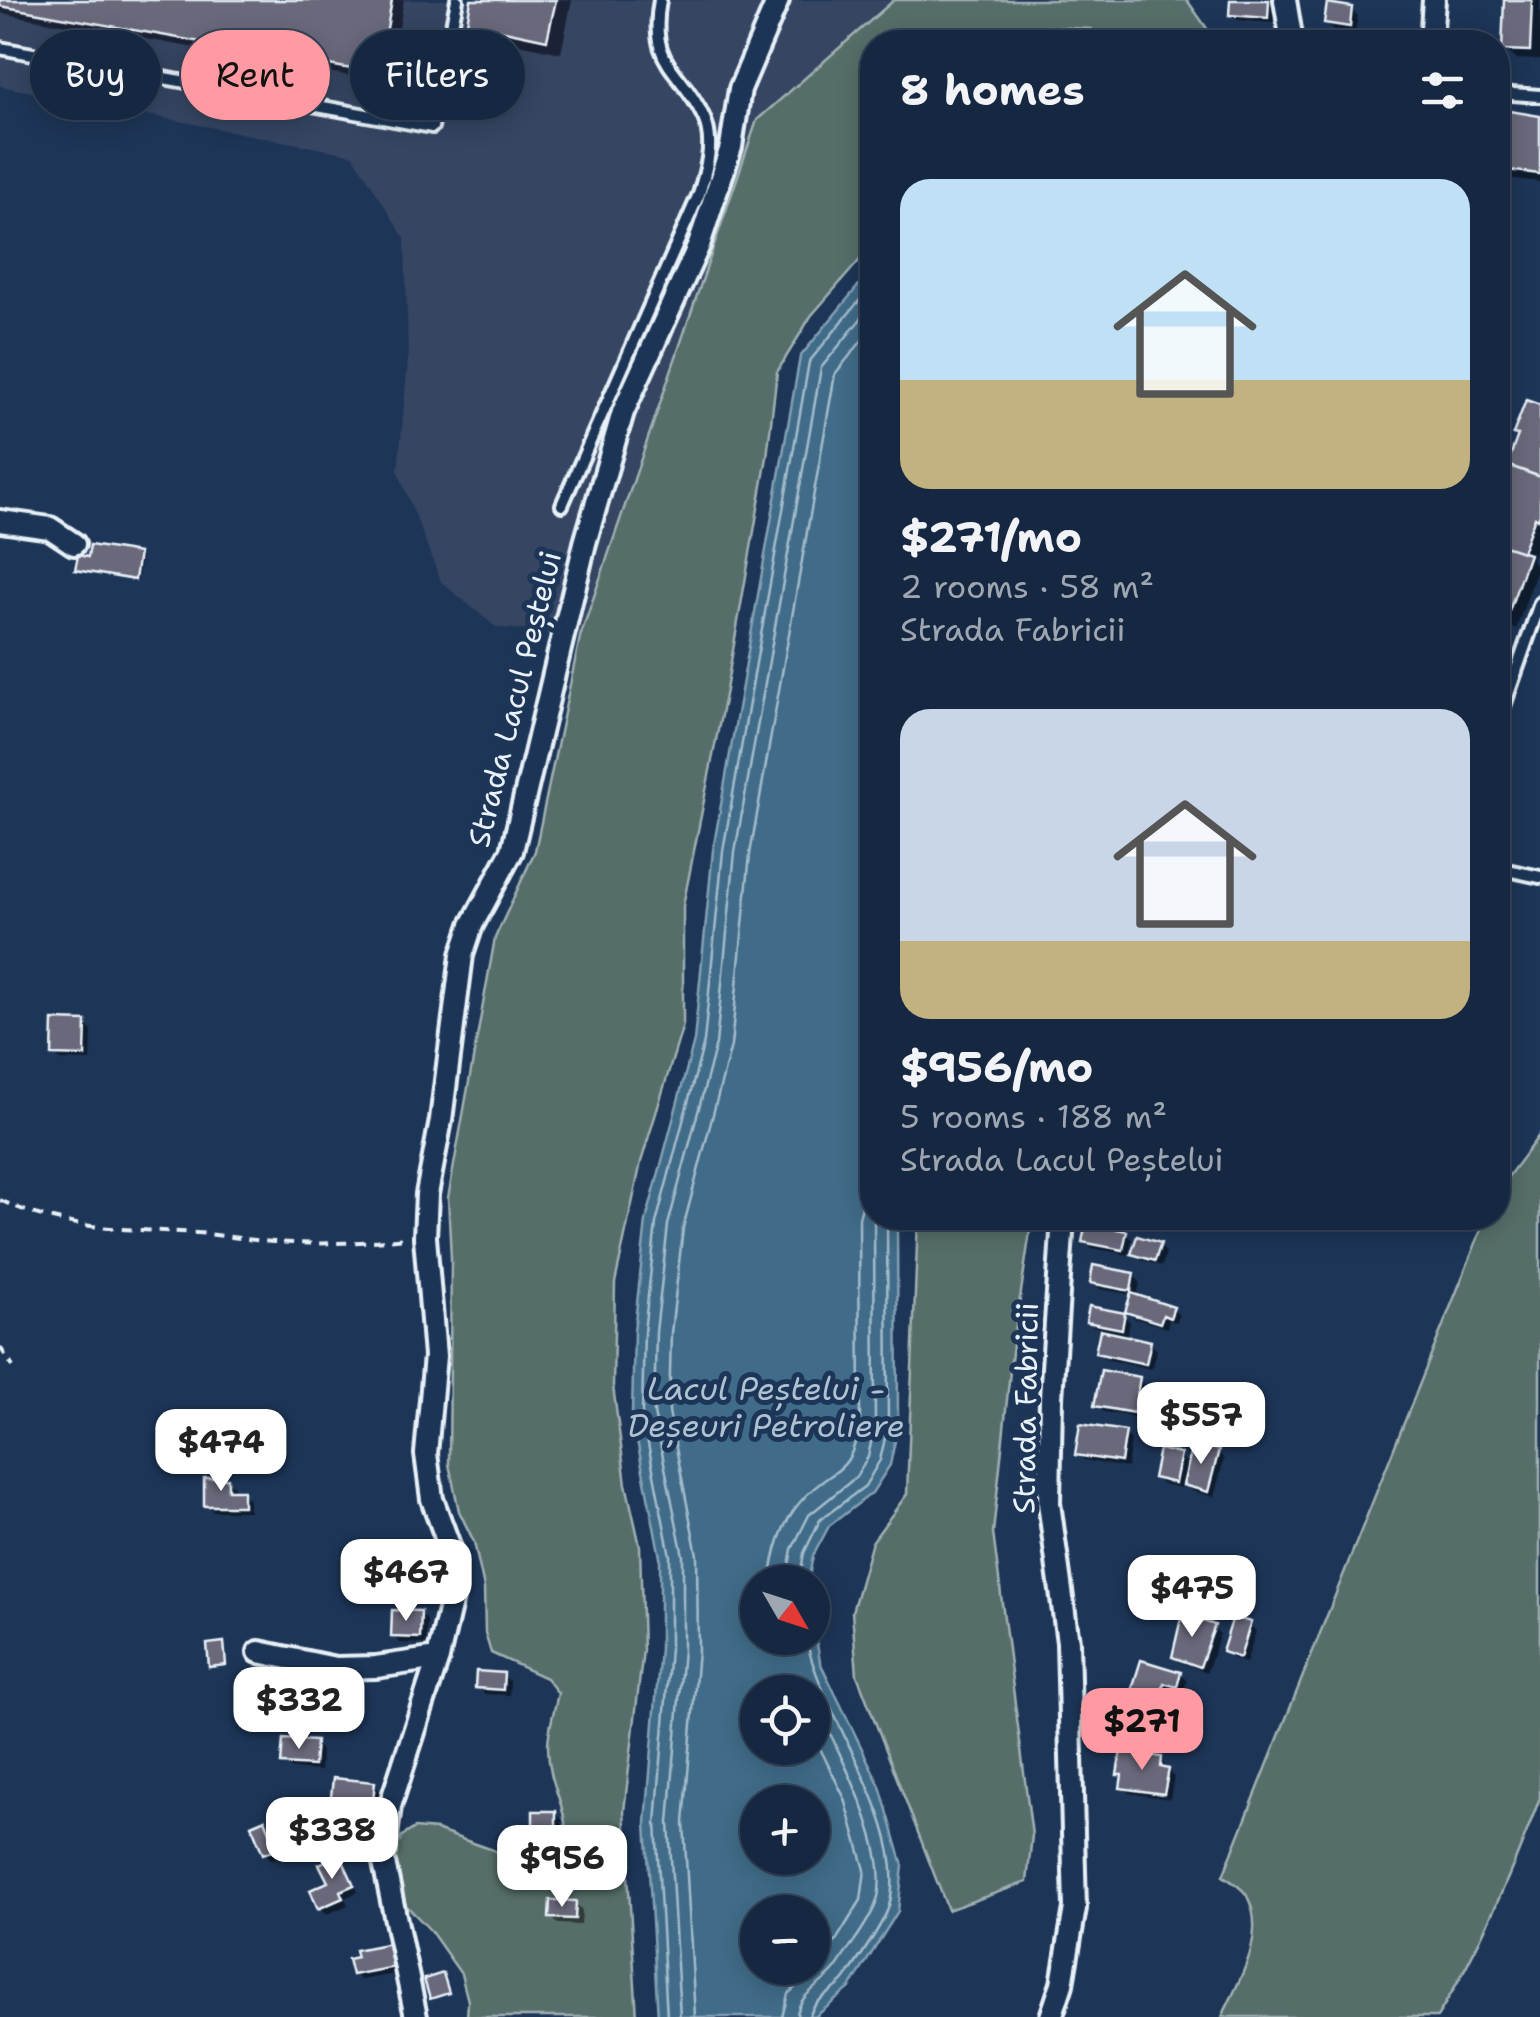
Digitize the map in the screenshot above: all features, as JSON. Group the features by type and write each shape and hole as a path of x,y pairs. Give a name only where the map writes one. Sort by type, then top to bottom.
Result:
{"street":[{"name":"Strada Lacul Peștelui","path":"416,2017 383,1858 390,1806 438,1658 454,1589 454,1559 432,1498 426,1454 434,1356 425,1237 427,1194 441,1120 462,954 472,925 512,851 585,544 623,412 706,227 731,147 740,89 778,0"},
{"path":"1285,0 1290,30"},
{"path":"1432,30 1434,0"},
{"path":"0,521 50,528 74,544"},
{"name":"Strada Fabricii","path":"1051,2017 1062,1984 1074,1908 1068,1642 1050,1503 1051,1398 1062,1230"},
{"path":"259,1652 334,1668 376,1667 438,1658"}],"lane":[{"path":"0,48 432,127 457,0"},
{"path":"562,504 700,194 710,158 705,120 658,50 656,22 660,0"},
{"path":"1510,94 1540,96"},
{"path":"1510,688 1540,602"},
{"path":"1510,871 1540,877"}],"path":[{"path":"0,1200 40,1217 82,1226 274,1242 425,1237"},
{"path":"0,1347 13,1367"}],"shaded area":[{"path":"0,0 894,0 757,120 580,637 496,627 441,582 398,471 408,360 405,239 353,155 161,117 161,30 30,30 30,92 0,86"}],"green space":[{"path":"894,0 1187,0 1208,30 1012,25 1003,30 860,30 860,260 811,316 777,372 767,457 726,690 683,906 683,1025 641,1162 615,1283 613,1386 626,1484 640,1546 643,1650 624,1811 637,2017 467,2017 468,2001 461,1974 430,1930 400,1899 392,1857 402,1836 415,1828 436,1830 493,1850 531,1873 555,1874 566,1837 549,1765 550,1726 558,1693 546,1678 491,1653 474,1542 459,1511 449,1464 448,1198 495,938 535,851 580,637 757,120"},
{"path":"1540,1134 1540,1798 1481,1938 1437,2017 1222,2017 1248,1958 1254,1927 1247,1896 1223,1876 1481,1230 1510,1230 1510,1174"},
{"path":"918,1230 1030,1230 1012,1352 993,1533 1032,1835 1027,1882 948,1910 857,1675 852,1612 872,1542 907,1494"}],"water":[{"name":"Lacul Peștelui - Deșeuri Petroliere","path":"860,284 860,1230 897,1230 898,1426 890,1465 872,1493 829,1526 811,1565 740,1565 740,1655 819,1655 826,1675 740,1675 740,1765 830,1765 830,1683 880,1786 903,1866 898,1911 850,1988 815,2017 658,2017 646,1823 660,1648 660,1557 632,1415 634,1331 646,1221 694,1041 713,850 800,357"}],"building":[{"path":"0,0 392,0 387,30 350,30 350,69 330,65 330,30 181,30 181,38 161,35 161,30 134,30 0,6"},
{"path":"471,0 556,0 547,40 525,35 525,30 500,30 467,23"},
{"path":"1230,0 1269,0 1268,18 1229,15"},
{"path":"1504,0 1532,0 1530,51 1510,50 1510,30 1503,30"},
{"path":"1327,3 1352,7 1350,27 1324,23"},
{"path":"1510,111 1540,116 1540,174 1510,170"},
{"path":"1526,400 1540,405 1540,477 1510,466 1518,435 1513,434"},
{"path":"1510,466 1540,477 1540,514 1538,519 1535,517 1522,552 1510,548"},
{"path":"90,545 139,553 135,580 75,570 78,555 88,557"},
{"path":"1510,548 1529,554 1510,609"},
{"path":"53,1020 86,1021 85,1056 52,1055"},
{"path":"1085,1230 1127,1231 1123,1250 1082,1242"},
{"path":"1137,1236 1161,1243 1155,1261 1131,1254"},
{"path":"1093,1265 1134,1273 1131,1291 1090,1283"},
{"path":"1131,1293 1174,1307 1170,1318 1163,1315 1160,1323 1125,1312"},
{"path":"1089,1306 1125,1313 1122,1329 1086,1322"},
{"path":"1100,1330 1151,1341 1146,1364 1095,1353"},
{"path":"1101,1370 1140,1377 1134,1413 1094,1406"},
{"path":"1080,1424 1126,1431 1121,1462 1075,1455"},
{"path":"1193,1443 1219,1450 1208,1492 1183,1485"},
{"path":"1159,1449 1181,1454 1175,1483 1153,1478"},
{"path":"204,1478 228,1478 228,1490 243,1490 243,1506 204,1506"},
{"path":"392,1610 421,1611 420,1638 391,1637"},
{"path":"1182,1614 1215,1625 1200,1667 1172,1657"},
{"path":"1233,1617 1251,1622 1240,1658 1222,1652"},
{"path":"224,1642 226,1665 209,1667 207,1644"},
{"path":"1141,1660 1181,1672 1177,1687 1164,1683 1160,1697 1132,1689"},
{"path":"476,1671 504,1673 503,1690 475,1688"},
{"path":"282,1697 309,1699 308,1721 280,1720"},
{"path":"318,1698 346,1700 344,1723 316,1721"},
{"path":"1111,1724 1136,1729 1132,1748 1107,1744"},
{"path":"283,1739 316,1741 314,1766 281,1764"},
{"path":"1121,1751 1162,1757 1161,1767 1169,1769 1164,1794 1120,1788 1122,1775 1117,1775"},
{"path":"333,1778 375,1782 372,1810 330,1806"},
{"path":"533,1811 556,1811 556,1842 533,1842"},
{"path":"265,1819 277,1849 263,1854 251,1825"},
{"path":"340,1854 354,1885 340,1891 343,1898 318,1909 310,1890 328,1882 319,1864"},
{"path":"550,1900 576,1901 575,1919 549,1918"},
{"path":"391,1943 395,1967 352,1975 348,1959 357,1957 355,1950"},
{"path":"443,1973 449,1993 430,1999 424,1979"}]}
